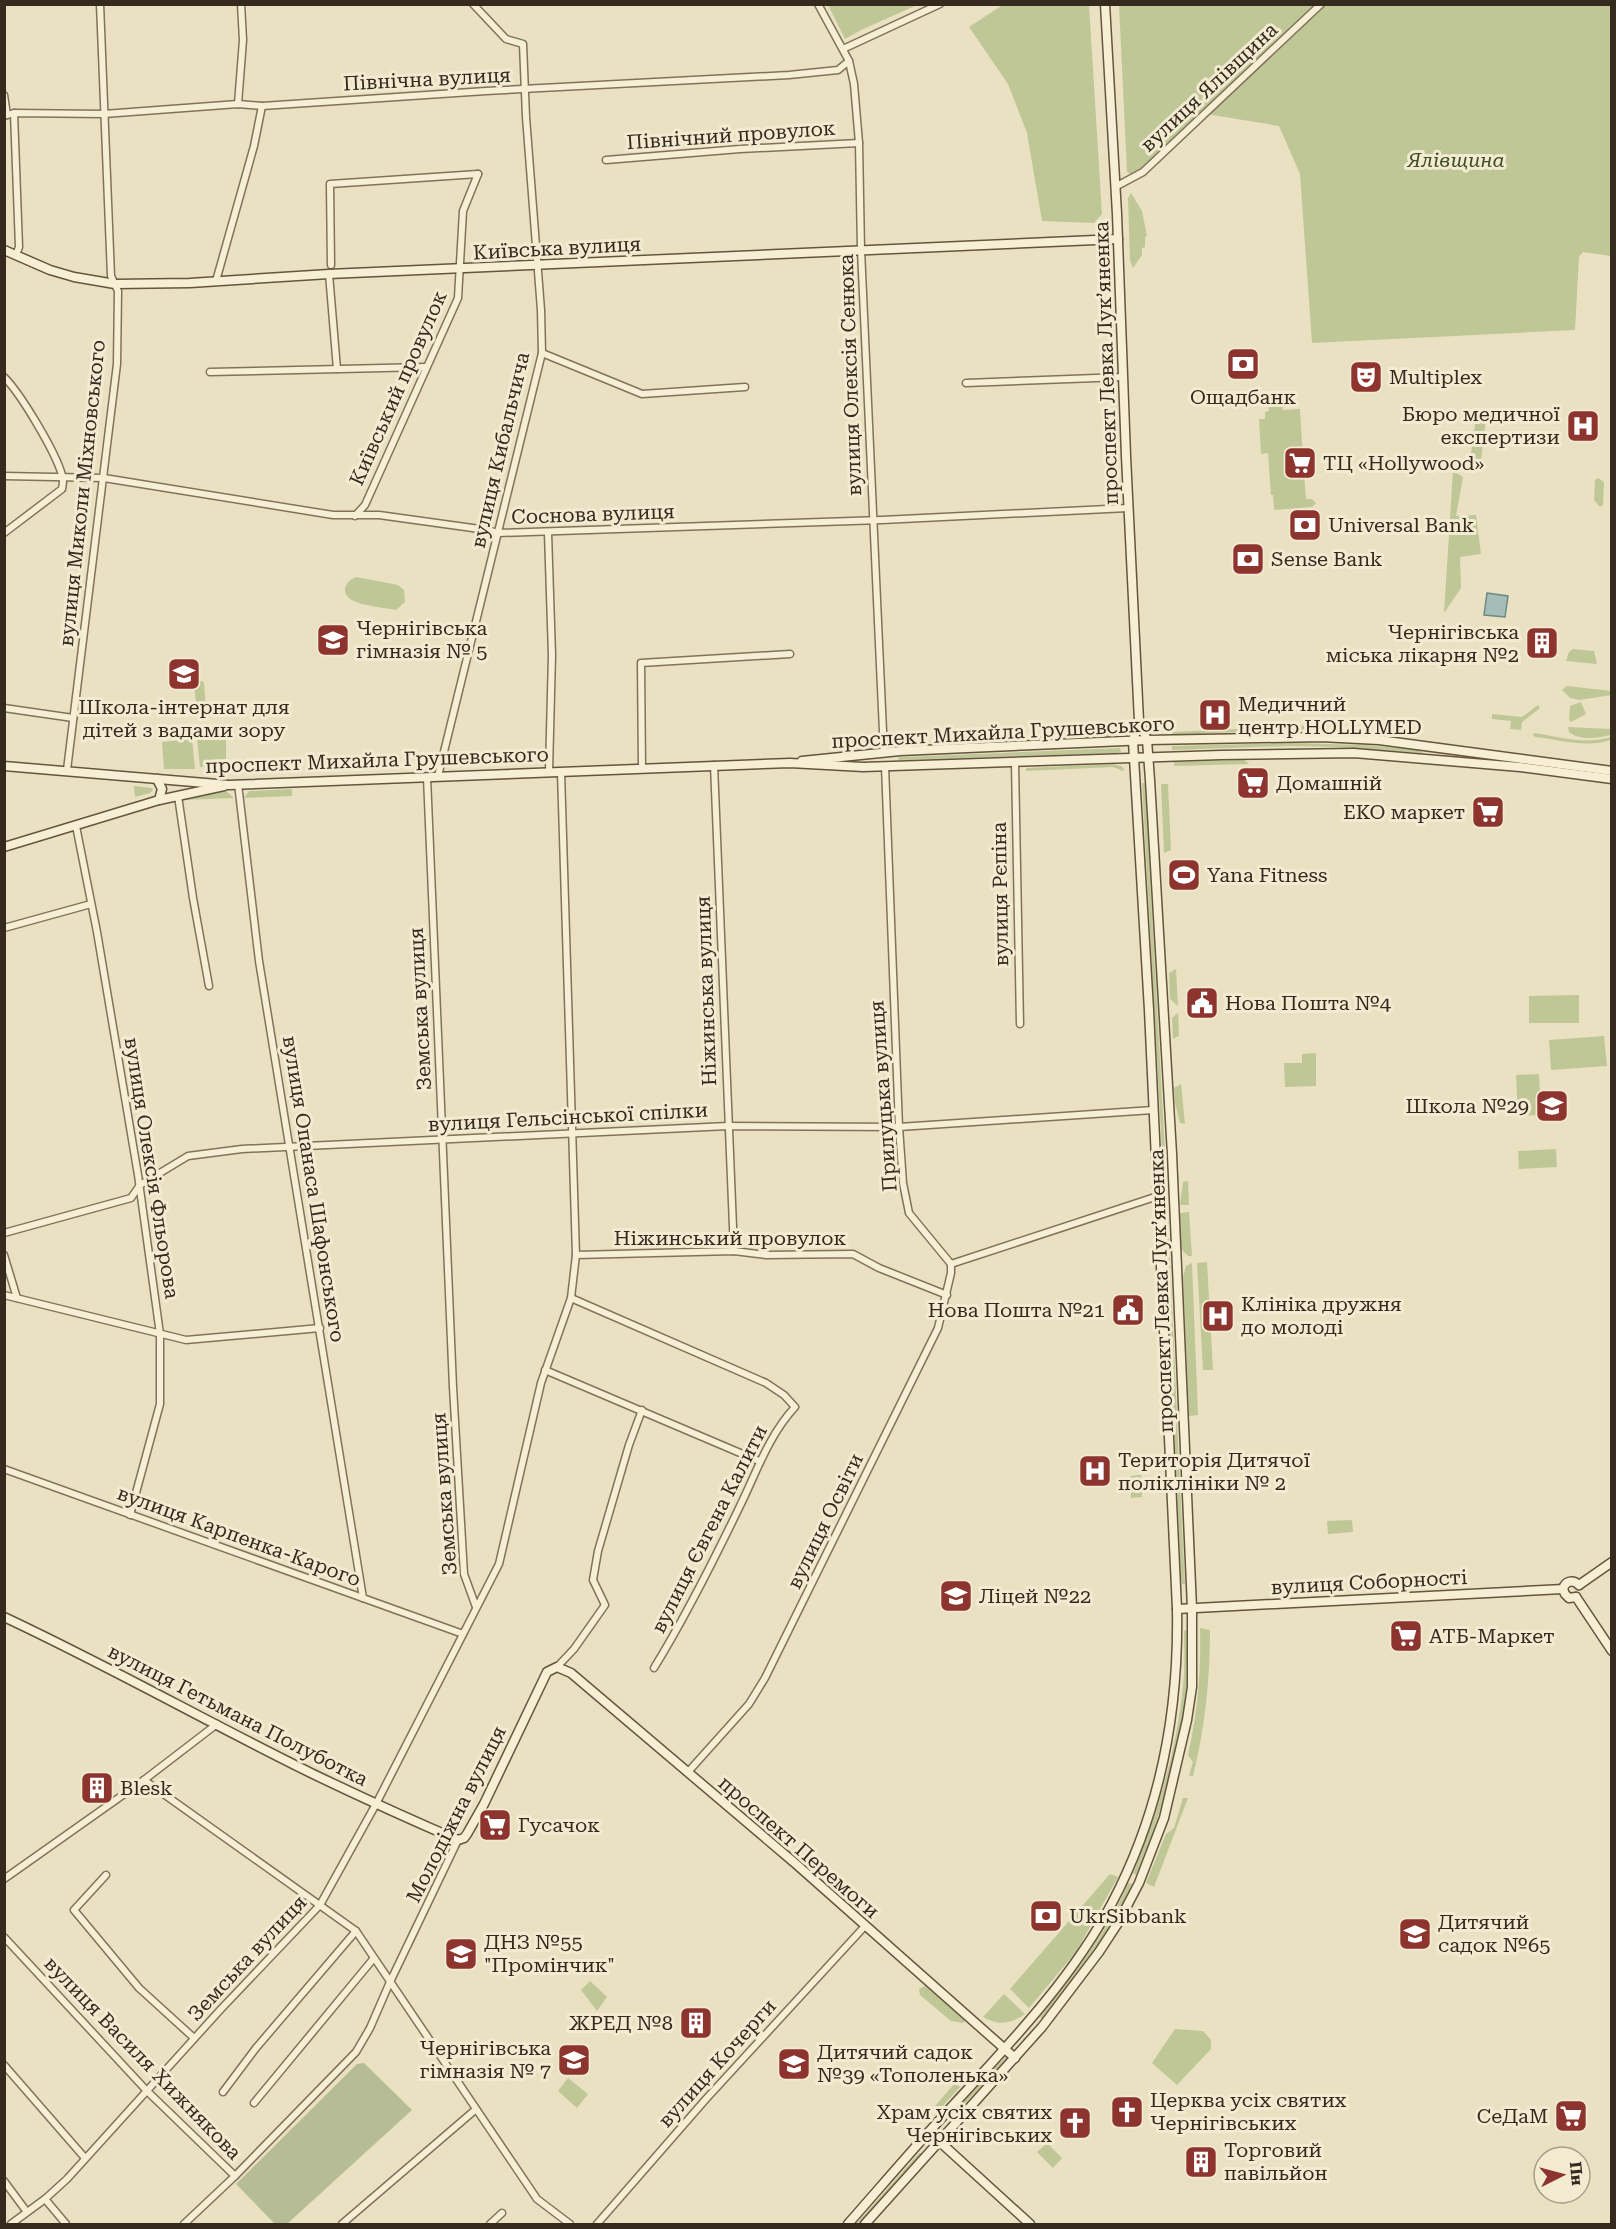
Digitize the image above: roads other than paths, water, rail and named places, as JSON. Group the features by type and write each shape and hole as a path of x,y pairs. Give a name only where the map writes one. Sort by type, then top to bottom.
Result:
{"main road":[{"name":"проспект Левка Лукʼяненка","path":"848,2224 1004,2048 1059,1983 1085,1948 1112,1903 1137,1847 1158,1782 1171,1723 1177,1676 1177,1610 1154,1110 1133,741 1139,721 1118,239 1105,4"},
{"name":"Київська вулиця","path":"5,250 50,270 115,284 216,281 330,270 460,270 1118,239"},
{"name":"проспект Левка Лукʼяненка","path":"865,2224 1015,2058 1067,1996 1118,1923 1139,1883 1153,1848 1173,1787 1187,1720 1192,1687 1192,1608 1172,1154 1147,740 1139,721"},
{"name":"проспект Михайла Грушевського","path":"790,763 824,757 884,753 1147,740 1321,737 1371,740 1611,771"},
{"path":"884,753 885,766"},
{"name":"проспект Михайла Грушевського","path":"4,766 234,784 714,765 790,763 863,767 1148,757 1354,753 1509,765 1611,779"},
{"path":"157,779 162,789 159,800"},
{"path":"4,847 159,800 234,784"},
{"path":"1576,1597 1580,1590 1579,1585 1611,1562"},
{"name":"вулиця Соборності","path":"1177,1610 1563,1589 1570,1581 1579,1585"},
{"path":"1563,1589 1566,1596 1576,1597"},
{"path":"1576,1597 1611,1651"},
{"name":"вулиця Гетьмана Полуботка","path":"4,1617 103,1664 376,1804 458,1840"},
{"name":"проспект Перемоги","path":"557,1667 571,1673 688,1772 1015,2058"},
{"name":"Молодіжна вулиця","path":"458,1840 467,1834 484,1804 547,1672 557,1667"},
{"path":"929,2132 1029,2224"}],"street":[{"name":"вулиця Миколи Міхновського","path":"67,770 117,364 118,291 111,276 100,4"},
{"path":"238,104 243,40 241,4"},
{"name":"вулиця Кибальчича","path":"438,777 542,353 523,44 506,39 472,4"},
{"name":"вулиця Олексія Сенюка","path":"818,4 849,61 855,84 884,753"},
{"path":"843,49 940,4"},
{"name":"вулиця Ялівщина","path":"1115,188 1143,172 1321,4"},
{"name":"Північна вулиця","path":"9,114 104,114 238,104 262,106 486,91 789,75 838,70 849,61"},
{"path":"4,95 9,114 19,247 16,255"},
{"path":"216,281 254,146 262,106"},
{"name":"Північний провулок","path":"606,160 740,149 859,143"},
{"name":"Київський провулок","path":"330,270 330,184 478,174 464,211 458,298 365,505 355,516"},
{"path":"330,270 336,369"},
{"path":"542,353 642,394 745,387"},
{"path":"210,372 426,367"},
{"path":"4,377 13,386 63,476 62,489 4,533"},
{"path":"966,383 1123,377"},
{"name":"Соснова вулиця","path":"4,476 104,477 333,515 379,515 498,533 548,533 1128,508"},
{"path":"548,533 552,655 549,771"},
{"path":"642,768 641,663 790,654"},
{"path":"4,708 73,718"},
{"name":"вулиця Рєпіна","path":"1015,763 1020,1024"},
{"name":"Ніжинська вулиця","path":"714,765 734,1251"},
{"name":"Прилуцька вулиця","path":"885,766 903,1182 909,1213 951,1264"},
{"path":"476,1607 500,1564 541,1383 571,1298 576,1255 561,771"},
{"name":"Земська вулиця","path":"11,2224 45,2199 67,2179 194,2038 320,1905 376,1804 476,1607 464,1574 453,1387 427,777"},
{"name":"вулиця Опанаса Шафонського","path":"234,784 260,961 363,1598"},
{"path":"178,796 209,986"},
{"name":"вулиця Олексія Фльорова","path":"76,826 92,904 140,1185 160,1334 160,1404 130,1515"},
{"path":"4,928 92,904"},
{"name":"вулиця Гельсінської спілки","path":"4,1233 131,1198 140,1185 188,1156 242,1149 728,1126 899,1127 1154,1110"},
{"path":"951,1264 1158,1196"},
{"name":"Ніжинський провулок","path":"576,1255 734,1251 766,1255 853,1254 879,1268 947,1295"},
{"path":"4,1255 17,1298"},
{"name":"вулиця Освіти","path":"688,1772 749,1704 765,1678 938,1328 947,1295 951,1264"},
{"path":"4,1295 186,1340 320,1328"},
{"name":"вулиця Євгена Калити","path":"571,1298 766,1383 784,1395 795,1407 785,1418 759,1461 719,1549 654,1668"},
{"path":"545,1370 759,1461"},
{"path":"557,1667 574,1649 605,1605 594,1580 598,1551 629,1445 642,1410"},
{"name":"вулиця Карпенка-Карого","path":"4,1469 463,1634"},
{"path":"4,1879 144,1780 217,1724"},
{"path":"144,1780 356,1932 537,2199 570,2224"},
{"name":"Молодіжна вулиця","path":"390,1982 458,1840"},
{"path":"106,1875 74,1910 139,1988 194,2038"},
{"name":"вулиця Кочерги","path":"597,2224 706,2099 865,1926"},
{"path":"223,2092 256,2048 356,1932"},
{"name":"вулиця Василя Хижнякова","path":"4,1937 147,2091 235,2176 184,2224"},
{"path":"254,2103 375,1958"},
{"path":"235,2176 356,2052 370,2028 390,1982"},
{"path":"4,2065 85,2158"},
{"path":"342,2224 475,2110"},
{"path":"4,2181 27,2212"},
{"path":"45,2199 66,2224"},
{"path":"490,2224 502,2213"}],"water":[{"path":"1487,593 1508,596 1505,617 1484,615"}],"place":[{"name":"Ощадбанк","path":"1243,364"},
{"name":"Multiplex","path":"1366,377"},
{"name":"Бюро медичної експертизи","path":"1583,426"},
{"name":"ТЦ «Hollywood»","path":"1300,463"},
{"name":"Universal Bank","path":"1305,525"},
{"name":"Sense Bank","path":"1248,559"},
{"name":"Чернігівська гімназія № 5","path":"333,640"},
{"name":"Чернігівська міська лікарня №2","path":"1542,643"},
{"name":"Школа-інтернат для дітей з вадами зору","path":"184,674"},
{"name":"Медичний центр HOLLYMED","path":"1215,715"},
{"name":"Домашній","path":"1253,783"},
{"name":"ЕКО маркет","path":"1488,812"},
{"name":"Yana Fitness","path":"1184,875"},
{"name":"Нова Пошта №4","path":"1202,1003"},
{"name":"Школа №29","path":"1552,1106"},
{"name":"Нова Пошта №21","path":"1128,1310"},
{"name":"Клініка дружня до молоді","path":"1218,1316"},
{"name":"Територія Дитячої поліклініки № 2","path":"1095,1471"},
{"name":"Ліцей №22","path":"956,1596"},
{"name":"АТБ-Маркет","path":"1406,1636"},
{"name":"Blesk","path":"97,1788"},
{"name":"Гусачок","path":"495,1825"},
{"name":"UkrSibbank","path":"1046,1916"},
{"name":"Дитячий садок №65","path":"1415,1934"},
{"name":"ДНЗ №55 \"Промінчик\"","path":"461,1954"},
{"name":"ЖРЕД №8","path":"696,2023"},
{"name":"Чернігівська гімназія № 7","path":"574,2060"},
{"name":"Дитячий садок №39 «Тополенька»","path":"794,2064"},
{"name":"Церква усіх святих Чернігівських","path":"1127,2112"},
{"name":"СеДаМ","path":"1571,2116"},
{"name":"Храм усіх святих Чернігівських","path":"1075,2123"},
{"name":"Торговий павільйон","path":"1201,2162"}],"park label":[{"name":"Ялівщина","path":"1456,160"}]}
